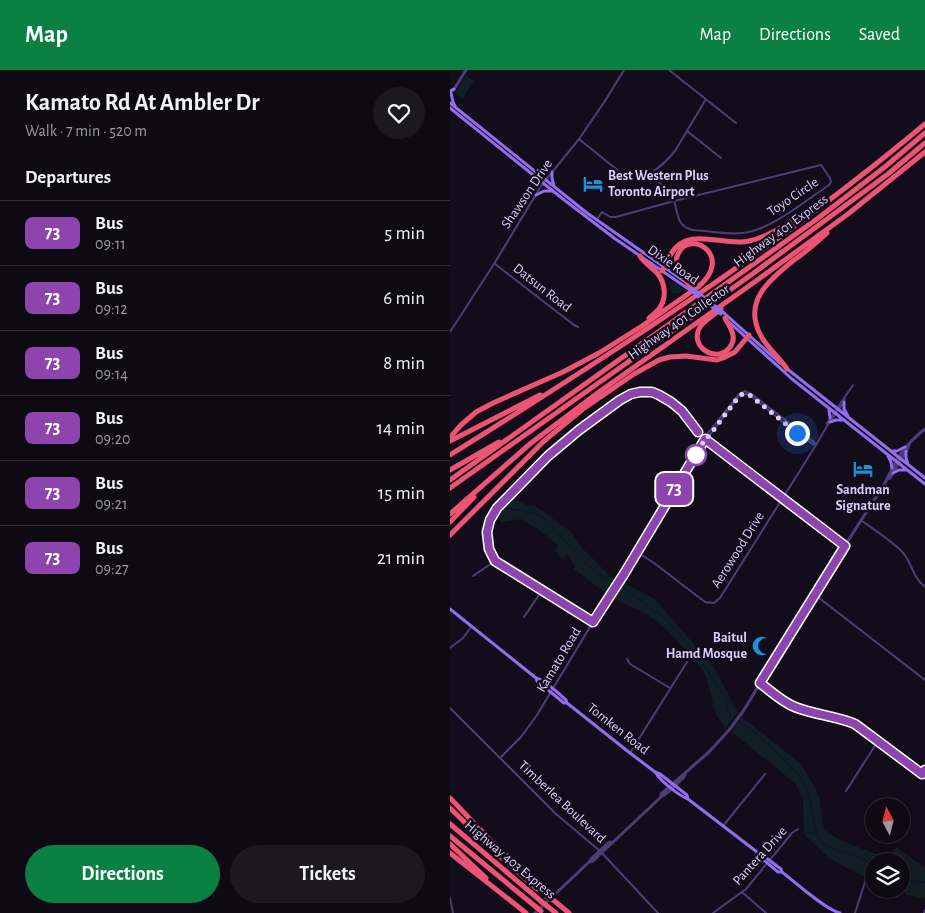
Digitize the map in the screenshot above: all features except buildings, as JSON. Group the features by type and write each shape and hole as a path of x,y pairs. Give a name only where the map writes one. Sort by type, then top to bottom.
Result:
{"highway":[{"name":"Highway 401 Collector","path":"450,455 681,307 821,206 925,124"},
{"name":"Highway 401 Express","path":"450,480 817,219 886,166 925,133"},
{"name":"Highway 401 Express","path":"450,488 751,275 888,174 925,143"},
{"name":"Highway 401 Collector","path":"450,514 531,443 599,392 848,214 925,152"},
{"path":"663,269 672,250 683,241 697,238 738,242 754,240 781,227 810,209 821,206"},
{"path":"787,369 768,348 758,331 755,321 757,300 764,288 776,276 848,214"},
{"path":"450,438 468,418 484,408 578,364 626,337 703,283 711,272 712,255 704,247 695,244 682,248 676,261 680,274 691,289"},
{"path":"626,337 659,310 664,300 665,290 662,281 657,273 640,256"},
{"path":"723,315 732,332 732,344 722,354 707,353 699,344 699,330 705,322 736,295"},
{"path":"450,535 544,441 583,409 634,374 659,360 670,357 686,356 717,360 734,352 748,337"},
{"path":"450,438 557,388"},
{"path":"450,470 523,428"},
{"path":"450,522 498,472"},
{"path":"450,798 550,898"},
{"path":"450,808 491,848 569,913"},
{"name":"Highway 403 Express","path":"450,824 556,913"},
{"name":"Highway 403 Express","path":"450,836 539,911"},
{"path":"450,844 491,882 493,887"},
{"path":"450,853 526,913"}],"main road":[{"path":"450,110 456,111 451,92"},
{"name":"Dixie Road","path":"450,103 456,111 543,184 614,238 663,269"},
{"name":"Dixie Road","path":"456,111 596,219 691,289 787,369 844,420 925,484"},
{"path":"552,172 554,187"},
{"path":"536,195 544,191 552,191"},
{"name":"Dixie Road","path":"748,337 792,379 827,407 850,419 925,478"},
{"path":"844,402 844,410 850,419"},
{"path":"827,407 830,411 830,420 844,420"},
{"path":"891,451 906,449 908,464"},
{"path":"888,455 892,468"},
{"path":"893,473 899,470 907,470"},
{"name":"Tomken Road","path":"450,609 536,678 539,678 552,691 566,700 567,703 658,776 757,852 778,872 782,872 836,913 840,913"}],"street":[{"path":"451,92 466,70"},
{"name":"Shawson Drive","path":"450,332 543,184 579,139 624,70"},
{"path":"669,70 736,123"},
{"path":"579,139 626,177 635,180 659,168 670,157 706,99"},
{"path":"687,131 721,158"},
{"name":"Toyo Circle","path":"596,219 602,212 610,217 616,217 674,201 820,165 831,180 829,185 772,224 743,233 687,228 680,223 674,201 672,194 650,173"},
{"name":"Datsun Road","path":"494,264 578,327"},
{"name":"Aerowood Drive","path":"836,411 841,400 853,385"},
{"path":"593,622 495,561 489,549 487,532 490,520 497,508 542,461 579,430 624,397 640,392 652,392 671,402 682,411 692,426 705,439 845,546"},
{"name":"Kamato Road","path":"500,758 521,737 537,715 705,439 739,396 746,394 751,396 816,445"},
{"name":"Aerowood Drive","path":"637,552 703,601 714,603 723,594 816,445 827,423 844,402 845,397"},
{"path":"539,911 591,859 610,845 661,796 684,777 684,774 728,732 744,710 892,468 909,444 925,429"},
{"path":"886,480 890,478 897,462"},
{"path":"860,520 901,551 907,558 916,578 925,587"},
{"path":"473,576 495,561"},
{"path":"524,617 541,591"},
{"path":"814,594 925,680"},
{"path":"450,648 463,638 472,626"},
{"path":"627,659 630,664 670,688"},
{"path":"630,753 687,662"},
{"path":"760,683 790,705 859,726 924,775 925,770"},
{"name":"Timberlea Boulevard","path":"450,708 554,813 601,852 658,913"},
{"path":"846,791 878,741"},
{"path":"723,826 765,774"},
{"name":"Pantera Drive","path":"713,913 742,892 792,833 798,829"},
{"path":"855,913 865,882"},
{"path":"742,892 766,913"},
{"path":"450,898 453,913"}],"shaded area":[{"path":"466,75 474,81 462,99 455,93"},
{"path":"669,281 682,290 678,293 672,293"},
{"path":"511,497 528,506 534,505 571,532 584,550 615,579 606,593 574,569 575,566 567,554 563,560 555,551 558,545 539,530 521,519 501,522 497,516"},
{"path":"622,582 656,600 714,668 738,712 726,728 716,715 705,673 669,632 647,614 612,598"},
{"path":"742,717 802,765 819,795 824,830 840,840 873,853 865,853 865,877 830,859 804,834 803,800 796,784 732,732"},
{"path":"896,847 904,853 892,853"},
{"path":"910,857 925,868 925,898 910,896"}],"waterway":[{"path":"506,508 534,513 545,519 584,562 599,574 614,582"},
{"path":"619,585 666,619 691,647 725,697 732,717"},
{"path":"740,722 756,733 802,778 809,796 820,840 836,850 865,860"},
{"path":"805,832 817,834"},
{"path":"910,880 925,882"}],"bus line":[{"name":"73","path":"698,432 682,411 659,395 652,392 640,392 624,397 579,430 542,461 497,508 490,520 487,532 489,549 495,561 593,622 601,612 705,439 845,546 760,683 785,703 794,707 844,720 859,726 922,774 925,770"}],"place":[{"name":"Best Western Plus Toronto Airport","path":"593,184"},
{"name":"Sandman Signature","path":"863,469"},
{"name":"Baitul Hamd Mosque","path":"762,646"}],"route":[{"path":"696,455 695,457 705,439 739,396 743,394 751,396 797,433"}]}
